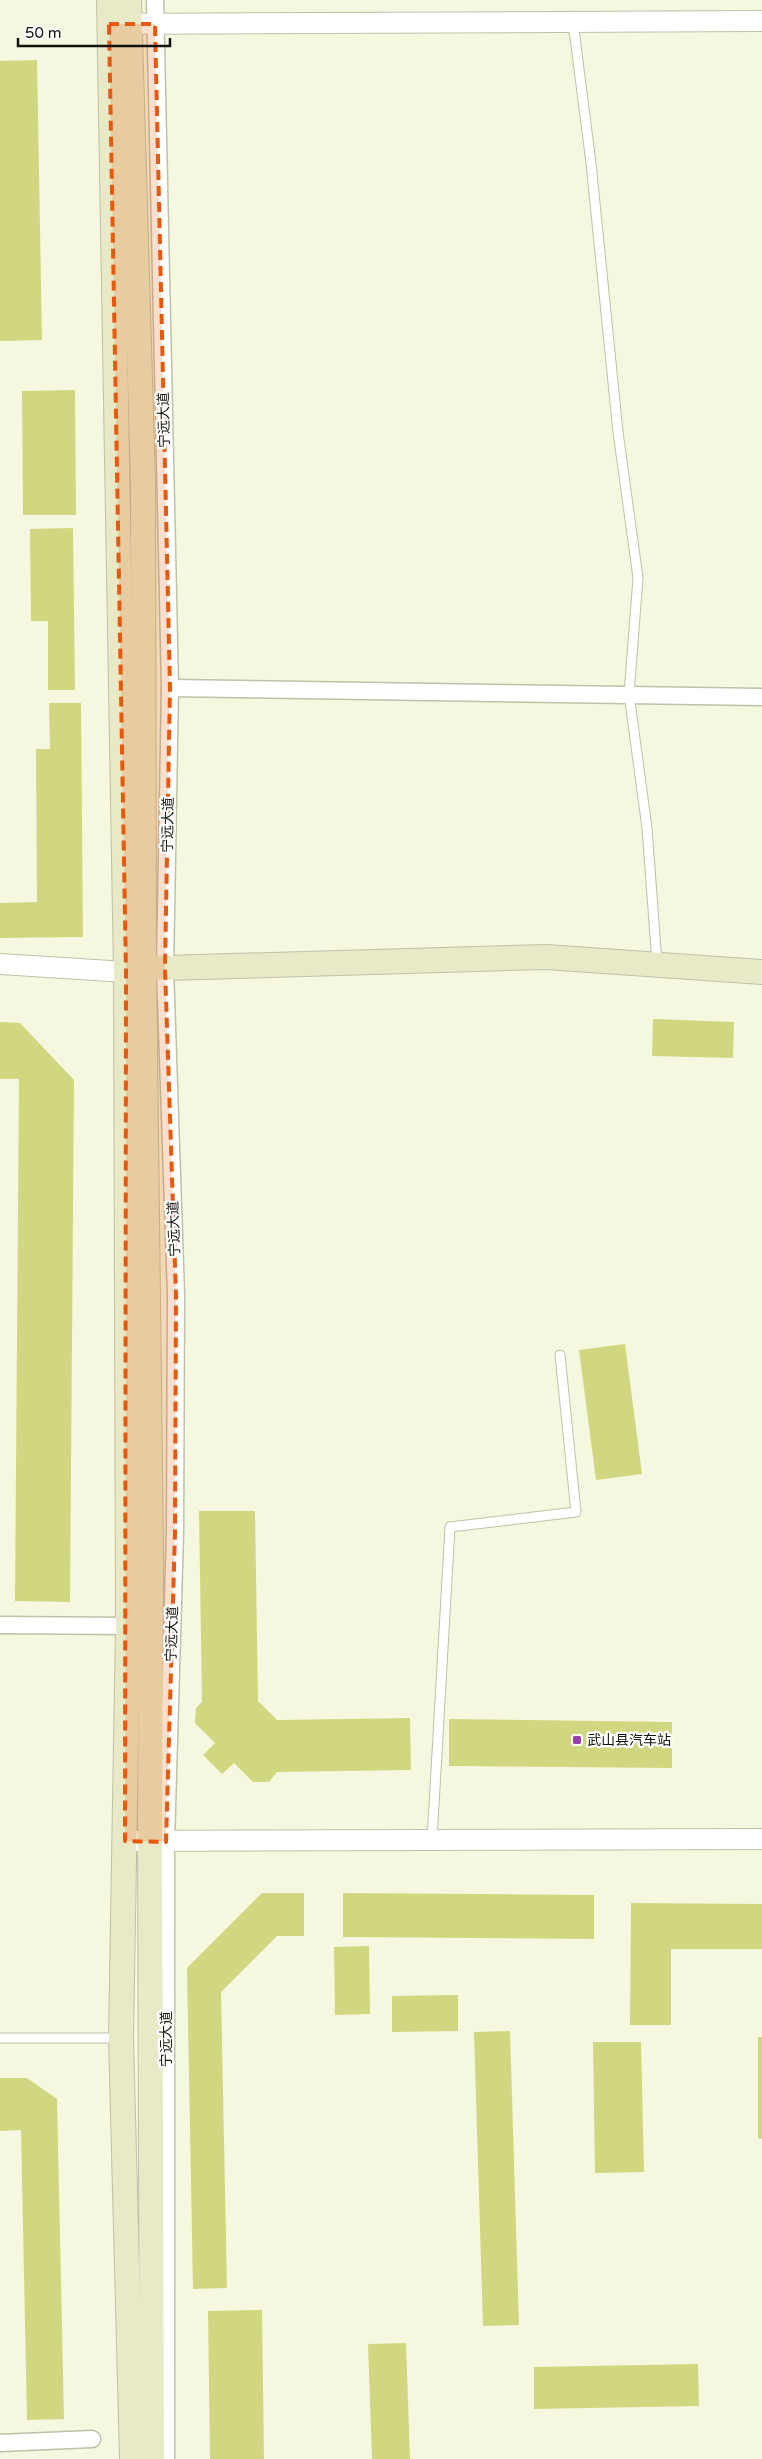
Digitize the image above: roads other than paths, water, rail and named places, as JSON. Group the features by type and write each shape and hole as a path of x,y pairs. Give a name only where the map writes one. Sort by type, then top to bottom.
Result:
{"main road":[{"name":"宁远大道","path":"109,0 119,24 142,483 151,1552 158,1841 152,2459"},
{"name":"宁远大道","path":"119,24 129,0"},
{"path":"145,969 546,957 762,972"},
{"name":"宁远大道","path":"132,2459 121,2038 128,1626 145,969"}],"street":[{"name":"宁远大道","path":"145,969 170,688 155,0"},
{"path":"119,24 762,21"},
{"path":"170,688 762,697"},
{"path":"0,964 145,969"},
{"path":"0,1625 128,1626"},
{"path":"124,1840 762,1839"},
{"name":"宁远大道","path":"158,1841 166,2459"},
{"path":"0,2443 92,2439"}],"lane":[{"path":"573,21 591,162 618,432 638,578 629,694 647,828 657,965"},
{"path":"432,1841 450,1527 576,1512 560,1355"},
{"path":"0,2038 121,2038"}],"place":[{"name":"武山县汽车站","path":"577,1740"}]}
